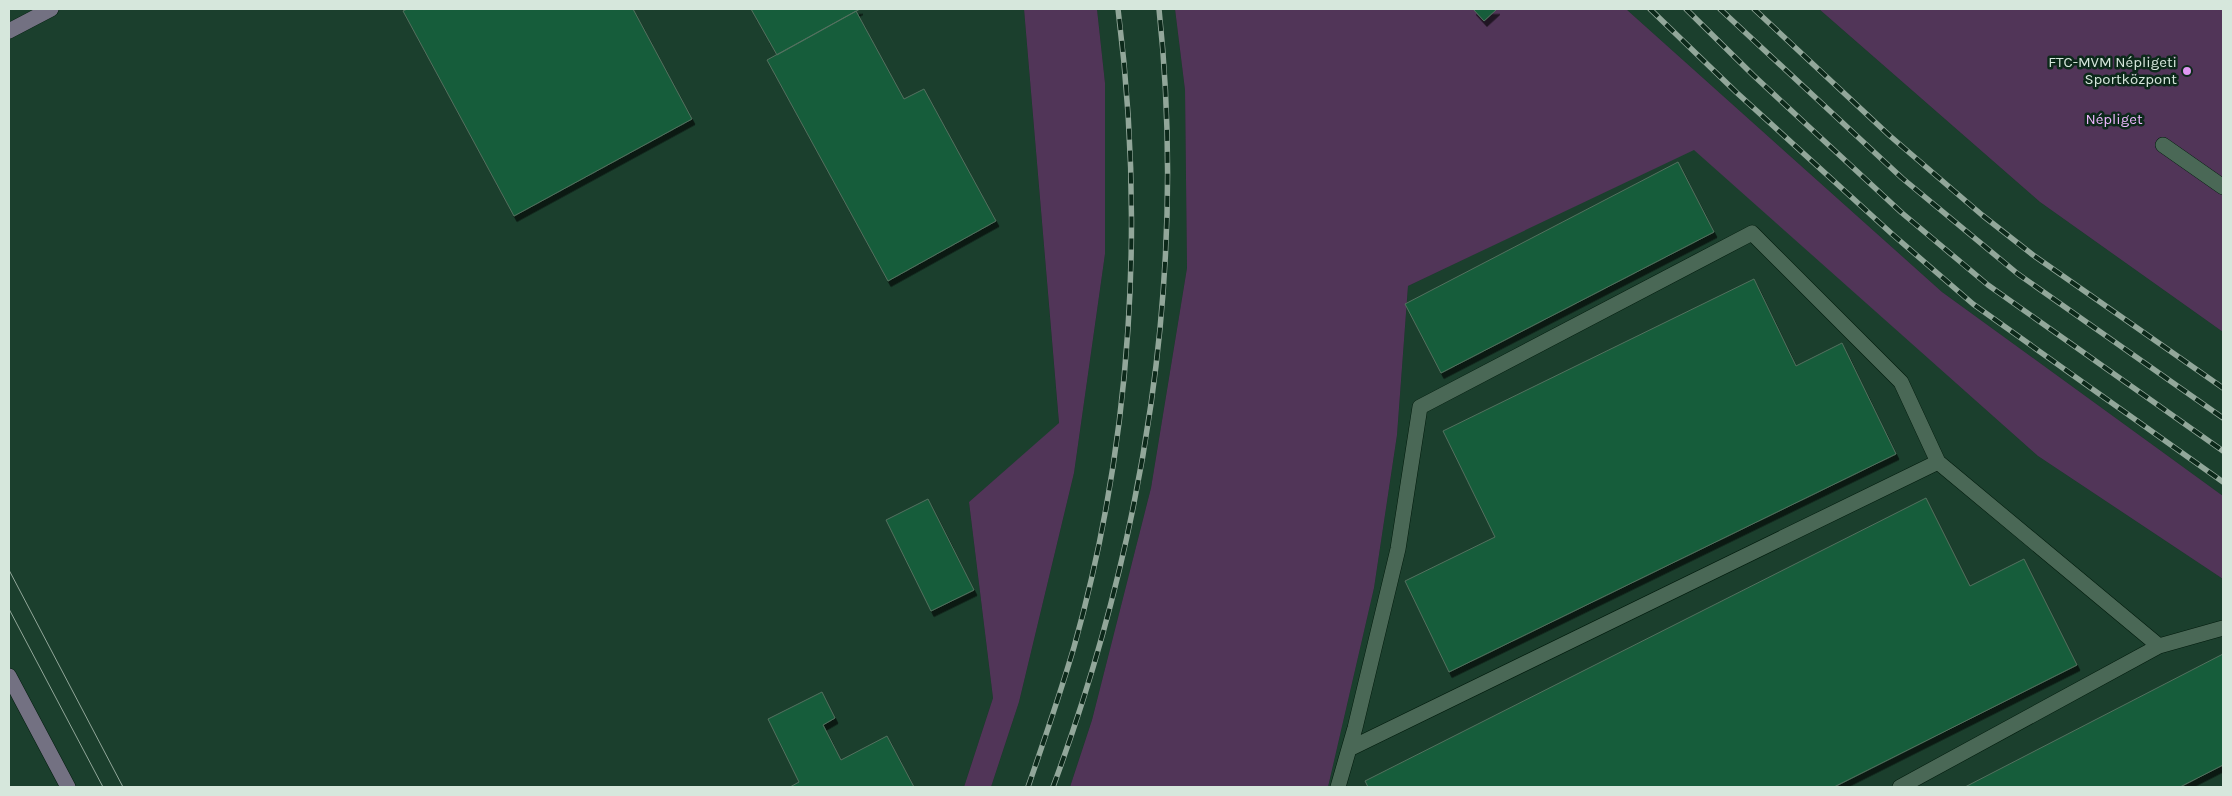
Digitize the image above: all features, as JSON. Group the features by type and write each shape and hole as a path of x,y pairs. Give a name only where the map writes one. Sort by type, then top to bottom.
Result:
{"street":[{"path":"9,31 51,9"},
{"path":"9,676 68,787"}],"lane":[{"path":"2163,145 2223,187"},
{"path":"1338,787 1398,549 1420,407 1752,233 1900,382 1938,462 2159,646"},
{"path":"1349,749 1938,462"},
{"path":"1900,787 2159,646 2223,628"}],"shaded area":[{"path":"9,9 1024,9 1059,424 969,502 993,698 964,787 9,787"},
{"path":"1097,9 1175,9 1185,90 1187,268 1151,488 1092,720 1070,787 991,787 1019,702 1074,473 1105,254 1105,83"},
{"path":"1626,9 1819,9 2040,202 2223,332 2223,496 1942,292"},
{"path":"1694,149 2038,456 2223,579 2223,787 1328,787 1374,588 1397,435 1408,286"}],"green space":[{"path":"1024,9 1097,9 1105,83 1105,254 1074,473 1019,702 991,787 964,787 993,698 969,502 1059,423"},
{"path":"1175,9 1626,9 1942,292 2223,496 2223,579 2038,456 1694,150 1408,286 1397,435 1374,588 1328,787 1070,787 1092,720 1151,488 1187,268 1185,90"},
{"name":"Népliget","path":"1819,9 2223,9 2223,332 2040,202"}],"building":[{"path":"407,9 633,9 692,119 514,216 403,11"},
{"path":"751,9 860,9 777,55"},
{"path":"1473,9 1497,9 1484,21"},
{"path":"856,11 904,99 924,89 996,221 888,281 767,60"},
{"path":"1678,162 1714,232 1441,373 1405,304"},
{"path":"1754,279 1796,366 1842,343 1896,454 1449,672 1405,581 1495,537 1443,431"},
{"path":"1926,498 1970,586 2024,559 2077,665 1834,787 1368,787 1365,781"},
{"path":"928,499 974,590 931,611 886,520"},
{"path":"2223,654 2223,765 2180,787 1965,787"},
{"path":"822,692 835,718 823,725 841,760 887,736 914,787 790,787 799,782 768,719"}],"tram line":[{"path":"9,570 123,787"},
{"path":"9,609 103,787"}],"railway":[{"path":"1028,787 1074,647 1094,569 1121,411 1128,330 1131,250 1131,169 1118,9"},
{"path":"1053,787 1085,693 1112,598 1134,501 1151,404 1162,306 1167,207 1166,108 1159,9"},
{"path":"1650,9 1736,92 1892,234 1973,304 2223,482"},
{"path":"1686,9 1753,75 1902,213 1988,285 2223,451"},
{"path":"1720,9 1902,178 2018,274 2223,418"},
{"path":"1754,9 1890,136 1982,215 2033,255 2223,388"}],"place":[{"name":"FTC-MVM Népligeti Sportközpont","path":"2187,71"}]}
